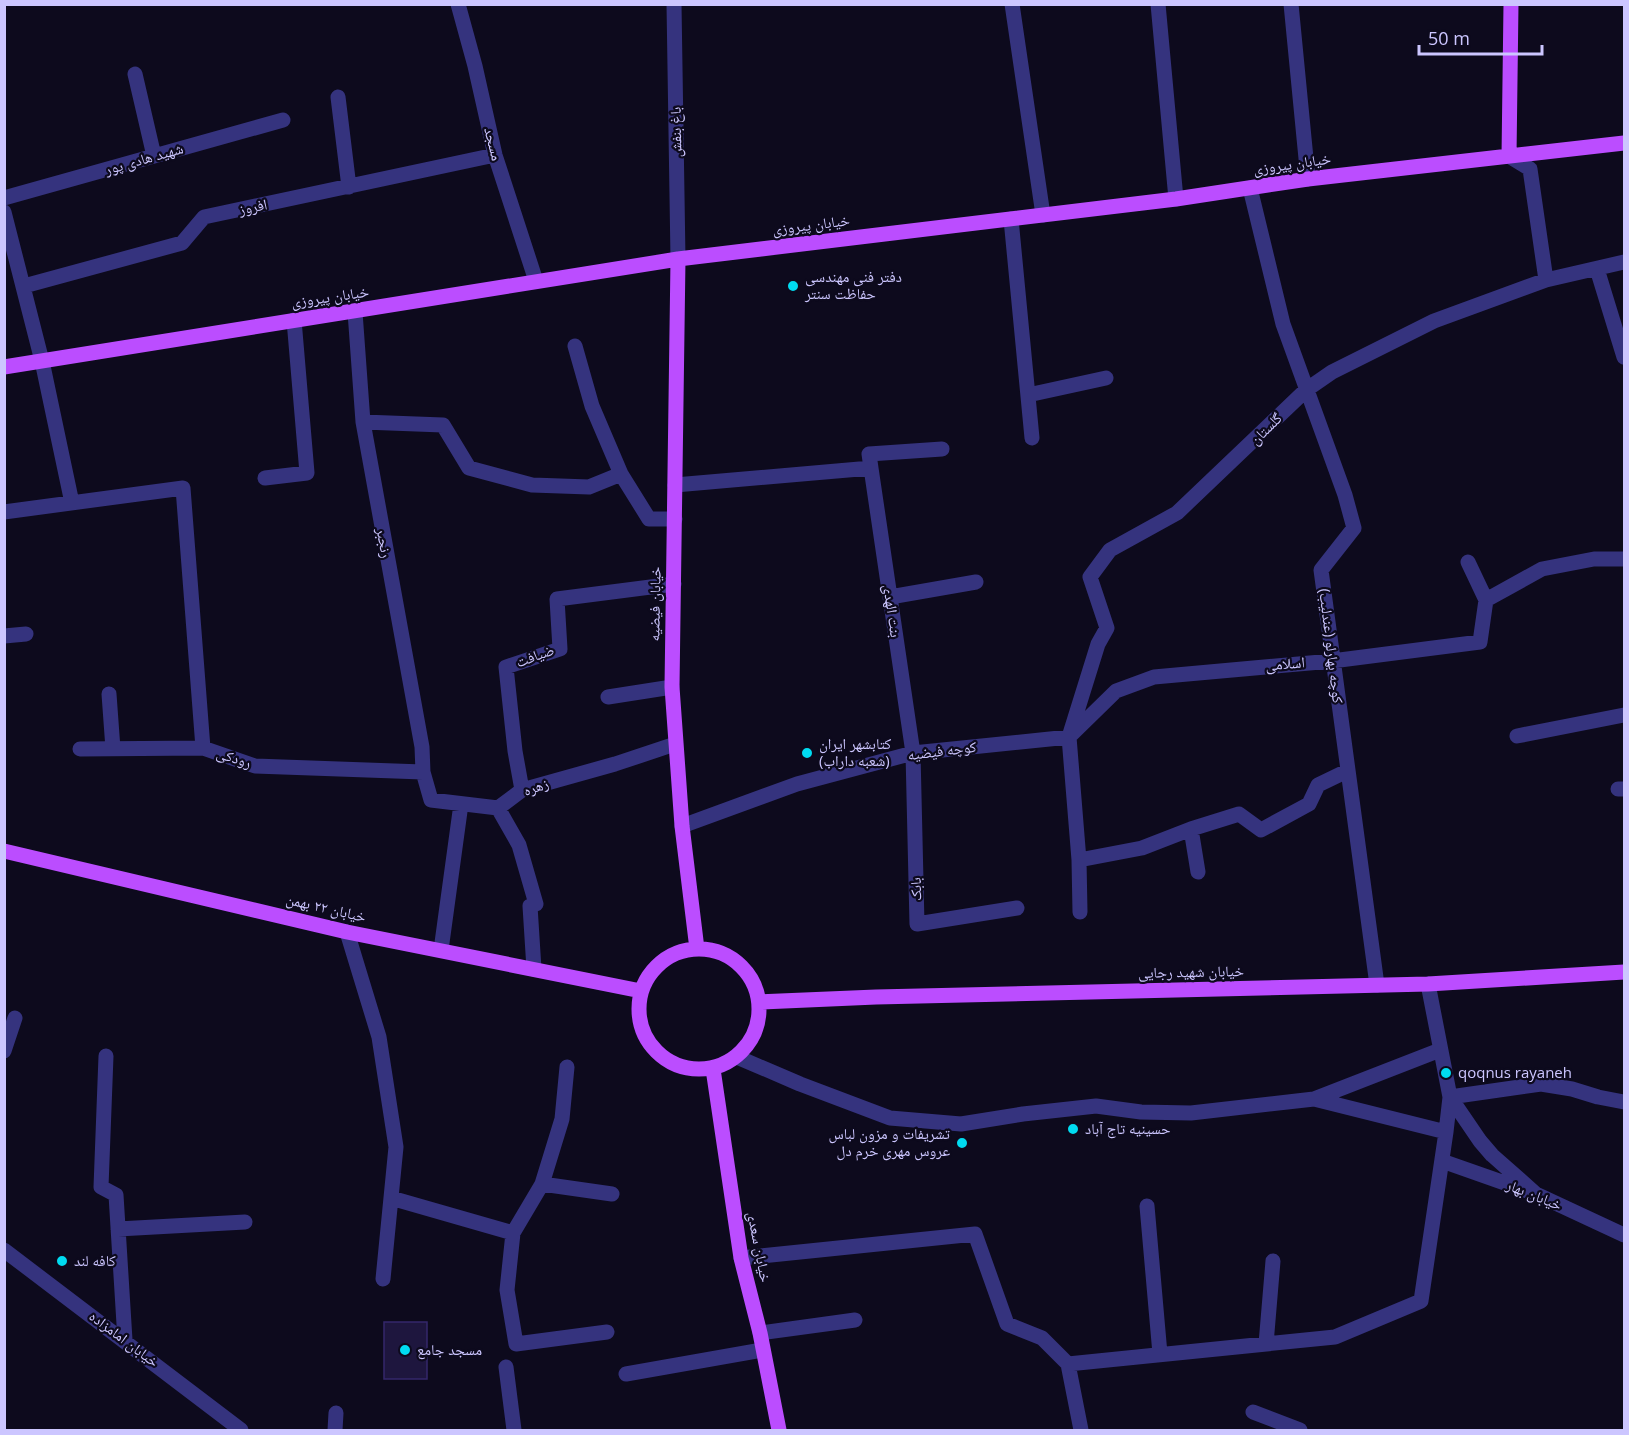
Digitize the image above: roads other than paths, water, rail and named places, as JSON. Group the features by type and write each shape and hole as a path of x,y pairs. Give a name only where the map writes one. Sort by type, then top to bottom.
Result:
{"main road":[{"path":"1509,156 1511,4"},
{"name":"خیابان پیروزی","path":"4,367 678,259 1176,199 1308,178 1624,143"},
{"name":"خیابان فیضیه","path":"678,259 672,687 682,826 697,949"},
{"name":"خیابان ۲۲ بهمن","path":"4,851 347,932 640,991"},
{"path":"697,949 714,951 731,958 744,970 754,985 759,1002 757,1026 753,1038 737,1057 713,1069 695,1070 677,1066 661,1057 648,1044 640,1027 638,1009 640,991 647,978 662,961 682,951 697,949"},
{"name":"خیابان شهید رجایی","path":"759,1002 876,997 1428,984 1624,972"},
{"name":"خیابان سعدی","path":"713,1069 741,1258 760,1333 778,1431"}],"street":[{"name":"مسجد","path":"458,4 475,66 495,156 536,281"},
{"name":"باغ بنفش","path":"674,4 678,259"},
{"path":"1012,4 1043,215"},
{"path":"1158,4 1176,199"},
{"path":"1291,4 1308,178"},
{"path":"135,74 154,156"},
{"path":"338,97 349,187"},
{"name":"شهید هادی پور","path":"4,198 283,120"},
{"name":"افروز","path":"24,286 182,243 204,217 495,156"},
{"path":"1509,156 1530,169 1546,280"},
{"name":"کوچه بهارلو (عندلیب)","path":"1250,188 1283,324 1345,495 1354,528 1321,570 1377,985"},
{"path":"4,212 42,361 72,503"},
{"path":"1011,219 1032,438"},
{"name":"گلستان","path":"1069,737 1098,644 1107,628 1090,577 1110,550 1177,513 1306,390 1332,372 1434,321 1546,280 1598,270 1624,262"},
{"path":"1598,270 1624,357"},
{"name":"رنجبر","path":"355,312 363,422 422,747 423,772 431,800 461,804"},
{"path":"265,478 307,473 294,320"},
{"path":"575,346 592,406 621,474 649,519 675,519"},
{"path":"1028,395 1106,378"},
{"path":"363,422 443,425 469,468 532,486 589,487 621,474"},
{"path":"675,485 871,468 869,454 942,449"},
{"name":"بنت الهدی","path":"871,468 913,753"},
{"path":"4,512 183,488 203,748"},
{"path":"1468,562 1486,600 1542,569 1594,559 1624,559"},
{"path":"890,597 976,582"},
{"name":"ضیافت","path":"522,790 506,667 560,649 556,599 674,584"},
{"name":"اسلامی","path":"1069,737 1116,691 1154,677 1332,661 1480,642 1486,600"},
{"path":"4,636 26,634"},
{"path":"608,697 672,687"},
{"path":"109,694 113,749"},
{"path":"1517,736 1624,715"},
{"path":"1069,737 1079,860 1080,912"},
{"name":"کوچه فیضیه","path":"682,826 796,784 913,753 1069,737"},
{"name":"زهره","path":"498,808 522,790 615,764 675,744"},
{"name":"رودکی","path":"80,749 203,748 255,766 423,772"},
{"name":"بابک","path":"913,753 917,924 1017,908"},
{"path":"1079,860 1142,848 1239,814 1261,830 1309,804 1318,785 1347,771"},
{"path":"441,950 461,804 498,808 519,845 536,903 530,906 534,969"},
{"path":"1191,829 1198,872"},
{"path":"347,932 379,1037 396,1147 383,1279"},
{"path":"1068,1364 1335,1337 1421,1301 1450,1096 1428,984"},
{"path":"4,1051 15,1018"},
{"path":"737,1057 890,1118 961,1124 1096,1106 1141,1112 1191,1113 1314,1099 1440,1050"},
{"path":"106,1056 101,1187 116,1195 125,1340"},
{"path":"567,1067 562,1119 542,1184 513,1233 507,1290 516,1344 607,1332"},
{"path":"1450,1096 1541,1084 1624,1102"},
{"path":"1450,1096 1492,1155 1536,1194"},
{"path":"1314,1099 1446,1132"},
{"name":"خیابان بهار","path":"1442,1161 1536,1194 1624,1235"},
{"path":"542,1184 612,1194"},
{"path":"391,1198 513,1233"},
{"path":"1147,1206 1160,1354"},
{"path":"118,1229 245,1222"},
{"path":"741,1258 975,1234 1007,1324 1042,1338 1068,1364 1081,1431"},
{"name":"خیابان امامزاده","path":"4,1250 125,1340 238,1429"},
{"path":"1266,1344 1273,1261"},
{"path":"760,1333 855,1320"},
{"path":"626,1374 762,1350"},
{"path":"506,1367 514,1431"},
{"path":"1253,1412 1300,1431"},
{"path":"335,1431 336,1413"}],"place":[{"name":"دفتر فنی مهندسی حفاظت سنتر","path":"793,286"},
{"name":"کتابشهر ایران (شعبه داراب)","path":"807,753"},
{"name":"qoqnus rayaneh","path":"1446,1073"},
{"name":"حسینیه تاج آباد","path":"1073,1129"},
{"name":"تشریفات و مزون لباس عروس مهری خرم دل","path":"962,1143"},
{"name":"كافه لند","path":"62,1261"},
{"name":"مسجد جامع","path":"405,1350"}]}
